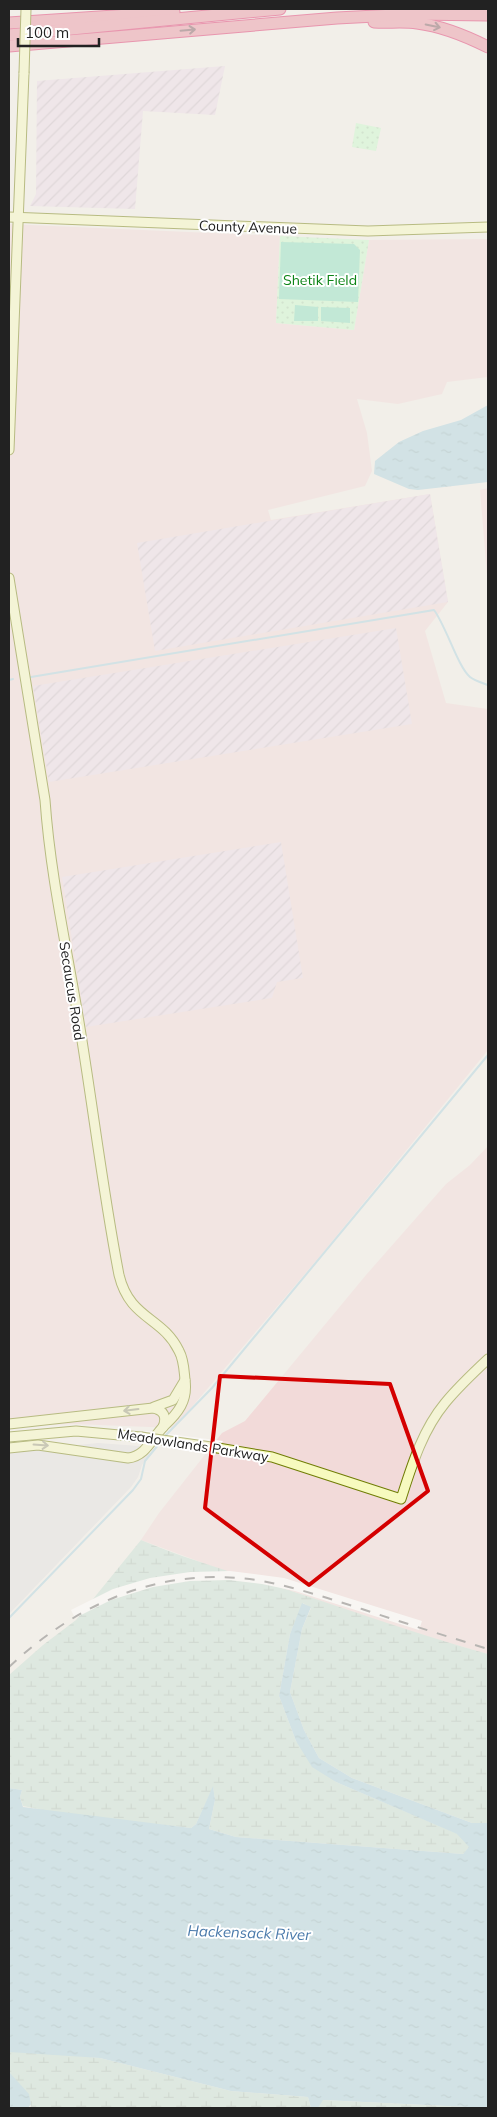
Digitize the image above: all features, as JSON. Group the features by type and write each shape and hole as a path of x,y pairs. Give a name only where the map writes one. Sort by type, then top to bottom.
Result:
{"highway":[{"path":"9,35 280,9"},
{"path":"9,23 203,10 243,12"},
{"path":"9,46 315,20 414,14 488,15"},
{"path":"315,20 418,23 457,33 488,46"},
{"path":"9,29 63,26 95,27"},
{"path":"9,54 34,50 70,40"}],"main road":[{"path":"9,450 13,217 24,73 26,9"},
{"name":"County Avenue","path":"13,217 368,231 488,227"},
{"name":"Secaucus Road","path":"9,578 45,800 47,833 60,918 77,1011 119,1275 123,1290 134,1307 165,1331 175,1344 183,1359 186,1389 184,1403 145,1449 130,1458 38,1445 9,1448"},
{"name":"Meadowlands Parkway","path":"9,1437 76,1431 141,1437 218,1448 272,1457 401,1498 417,1450 432,1422 450,1396 488,1359"},
{"path":"9,1424 150,1408 173,1400 185,1380"},
{"path":"150,1408 162,1411 165,1420 164,1427"}],"highlighted area":[{"path":"220,1376 390,1384 428,1491 309,1585 205,1508"}],"shaded area":[{"path":"225,66 215,115 143,111 135,209 30,206 36,194 37,81"},
{"path":"9,224 280,236 276,323 354,330 369,240 488,239 488,377 447,382 442,394 398,404 357,399 367,433 372,471 365,486 268,510 271,520 430,494 448,602 425,631 446,703 488,709 488,1050 321,1255 174,1428 74,1424 9,1426"},
{"path":"488,488 488,588 480,490"},
{"path":"430,494 448,602 155,651 137,543"},
{"path":"396,628 412,724 49,782 33,686"},
{"path":"281,842 303,978 277,982 272,998 86,1027 62,877"},
{"path":"488,1146 488,1654 416,1634 286,1589 222,1570 141,1540 159,1513 222,1433 245,1421 366,1275 446,1184 470,1165"},
{"path":"98,1443 139,1446 150,1454 131,1487 9,1614 9,1452"}],"green space":[{"path":"356,123 381,128 376,151 352,147"},
{"name":"Shetik Field","path":"280,236 369,240 354,330 276,323"},
{"name":"Shetik Field","path":"281,242 354,244 360,250 358,302 279,299"},
{"path":"295,305 318,307 318,321 294,321"},
{"path":"321,307 350,308 350,323 321,321"},
{"path":"141,1540 212,1566 488,1654 488,1823 472,1823 352,1778 319,1758 304,1730 290,1692 302,1629 311,1608 303,1603 290,1634 279,1696 296,1741 336,1782 458,1834 470,1847 463,1854 236,1837 209,1829 215,1800 213,1787 196,1824 191,1828 64,1814 23,1806 20,1797 22,1790 9,1788 9,1675 43,1645 76,1620"},
{"path":"9,2049 100,2058 231,2091 308,2097 311,2108 30,2108 31,2106 9,2075"},
{"path":"322,2100 488,2108 318,2108"}],"water":[{"path":"488,405 488,482 418,490 409,489 374,474 375,461 399,442 423,431 461,420"},
{"name":"Hackensack River","path":"302,1603 311,1607 302,1629 290,1692 304,1730 319,1758 352,1778 472,1823 488,1823 488,2108 323,2100 318,2108 311,2108 308,2097 231,2091 100,2058 9,2052 9,1788 22,1790 20,1797 23,1807 191,1828 196,1824 213,1786 215,1800 209,1829 236,1837 463,1854 469,1847 457,1834 336,1782 312,1767 296,1741 279,1696 290,1634"},
{"path":"9,2072 29,2094 31,2104 28,2108 9,2108"}],"pier":[{"path":"146,1431 223,1441 213,1454 136,1443"},
{"path":"230,1571 284,1578 422,1621 419,1630 295,1591 229,1580 190,1581 153,1587 111,1600 75,1618 71,1610 113,1589 150,1578 190,1572"}],"waterway":[{"path":"31,677 434,610 456,656 466,672 470,677 488,685"},
{"path":"9,680 13,679"},
{"path":"165,1436 212,1388 488,1055"},
{"path":"9,1618 133,1490 141,1479 145,1461 159,1444"}],"railway":[{"path":"9,1667 35,1644 63,1624 122,1594 154,1584 187,1579 221,1577 256,1580 296,1589 488,1649"}]}
